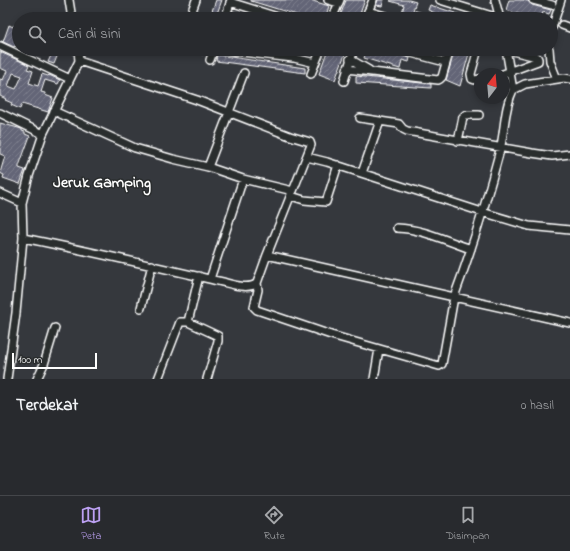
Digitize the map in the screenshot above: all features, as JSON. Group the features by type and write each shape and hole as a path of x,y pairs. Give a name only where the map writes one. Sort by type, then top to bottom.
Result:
{"street":[{"path":"69,0 71,12"},
{"path":"192,12 196,0"},
{"path":"328,0 339,2 335,12"},
{"path":"371,12 368,11 373,0"},
{"path":"440,0 478,12"},
{"path":"495,0 498,12"},
{"path":"533,0 542,1 552,5"},
{"path":"557,12 561,0"},
{"path":"226,12 230,1 263,12"},
{"path":"562,25 570,28"},
{"path":"0,46 12,52"},
{"path":"21,56 67,78"},
{"path":"7,379 16,313 23,238 20,202 29,176 40,133 54,111 67,78 78,56"},
{"path":"82,56 290,136 310,142 311,145 307,157 267,254 257,284 258,290 254,308 331,335 432,365 441,366 454,296 471,249 500,148 509,98 513,90 526,84 562,79 550,62 550,56"},
{"path":"210,60 212,56"},
{"path":"276,56 293,58"},
{"path":"287,56 315,63"},
{"path":"311,74 318,56"},
{"path":"344,81 351,56"},
{"path":"422,56 445,62"},
{"path":"347,70 440,80 447,56"},
{"path":"474,80 472,79 471,74 476,56"},
{"path":"506,56 507,68"},
{"path":"510,72 538,61 537,57 533,56"},
{"path":"350,60 373,72"},
{"path":"208,167 244,73"},
{"path":"510,82 513,90"},
{"path":"54,111 135,148 208,167 292,194 304,200 326,202 338,165"},
{"path":"0,113 40,133"},
{"path":"458,141 463,117 465,115 479,115"},
{"path":"360,118 399,124 407,131 458,141 552,156 570,154"},
{"path":"362,173 380,121"},
{"path":"307,157 338,165 529,226 570,230"},
{"path":"210,279 243,179"},
{"path":"0,193 20,202"},
{"path":"397,228 408,228 424,232 471,249"},
{"path":"23,238 250,287 257,284"},
{"path":"267,254 570,323"},
{"path":"141,308 152,265"},
{"path":"188,322 199,276"},
{"path":"158,379 180,322 188,322 218,336 218,341 207,379"},
{"path":"37,379 44,364 55,328"},
{"path":"374,379 379,349"}],"building":[{"path":"216,0 222,0 218,12 212,12"},
{"path":"310,0 329,6 327,12 287,12 251,1"},
{"path":"346,0 365,0 361,12 342,12"},
{"path":"378,0 384,0 382,6 376,5"},
{"path":"409,0 416,2 413,10 420,12 402,12 404,5 390,1"},
{"path":"509,0 523,0 528,1 532,5 551,10 550,12 512,12 506,10"},
{"path":"430,5 452,12 432,12 428,10"},
{"path":"9,25 12,26 12,46 3,42"},
{"path":"0,52 29,65 27,69 33,71 29,83 38,86 42,74 49,75 60,80 58,84 45,80 41,92 53,98 48,112 22,104 20,109 11,105 12,103 0,96 0,79 3,80 7,71 0,68","holes":["13,73 22,76 16,89 8,86"]},
{"path":"51,56 57,56 54,64 48,62"},
{"path":"217,56 224,56 305,68 305,73 216,61"},
{"path":"325,56 344,56 335,80 319,74"},
{"path":"365,56 402,56 410,58 409,62 402,60 400,69 364,58"},
{"path":"453,56 468,56 460,86 446,80"},
{"path":"356,76 431,84 431,88 356,83"},
{"path":"0,123 22,129 25,134 30,136 19,166 19,168 25,170 20,184 3,178 4,175 0,173 5,156 0,154"}],"district":[{"name":"Jeruk Gamping","path":"102,183"}]}
